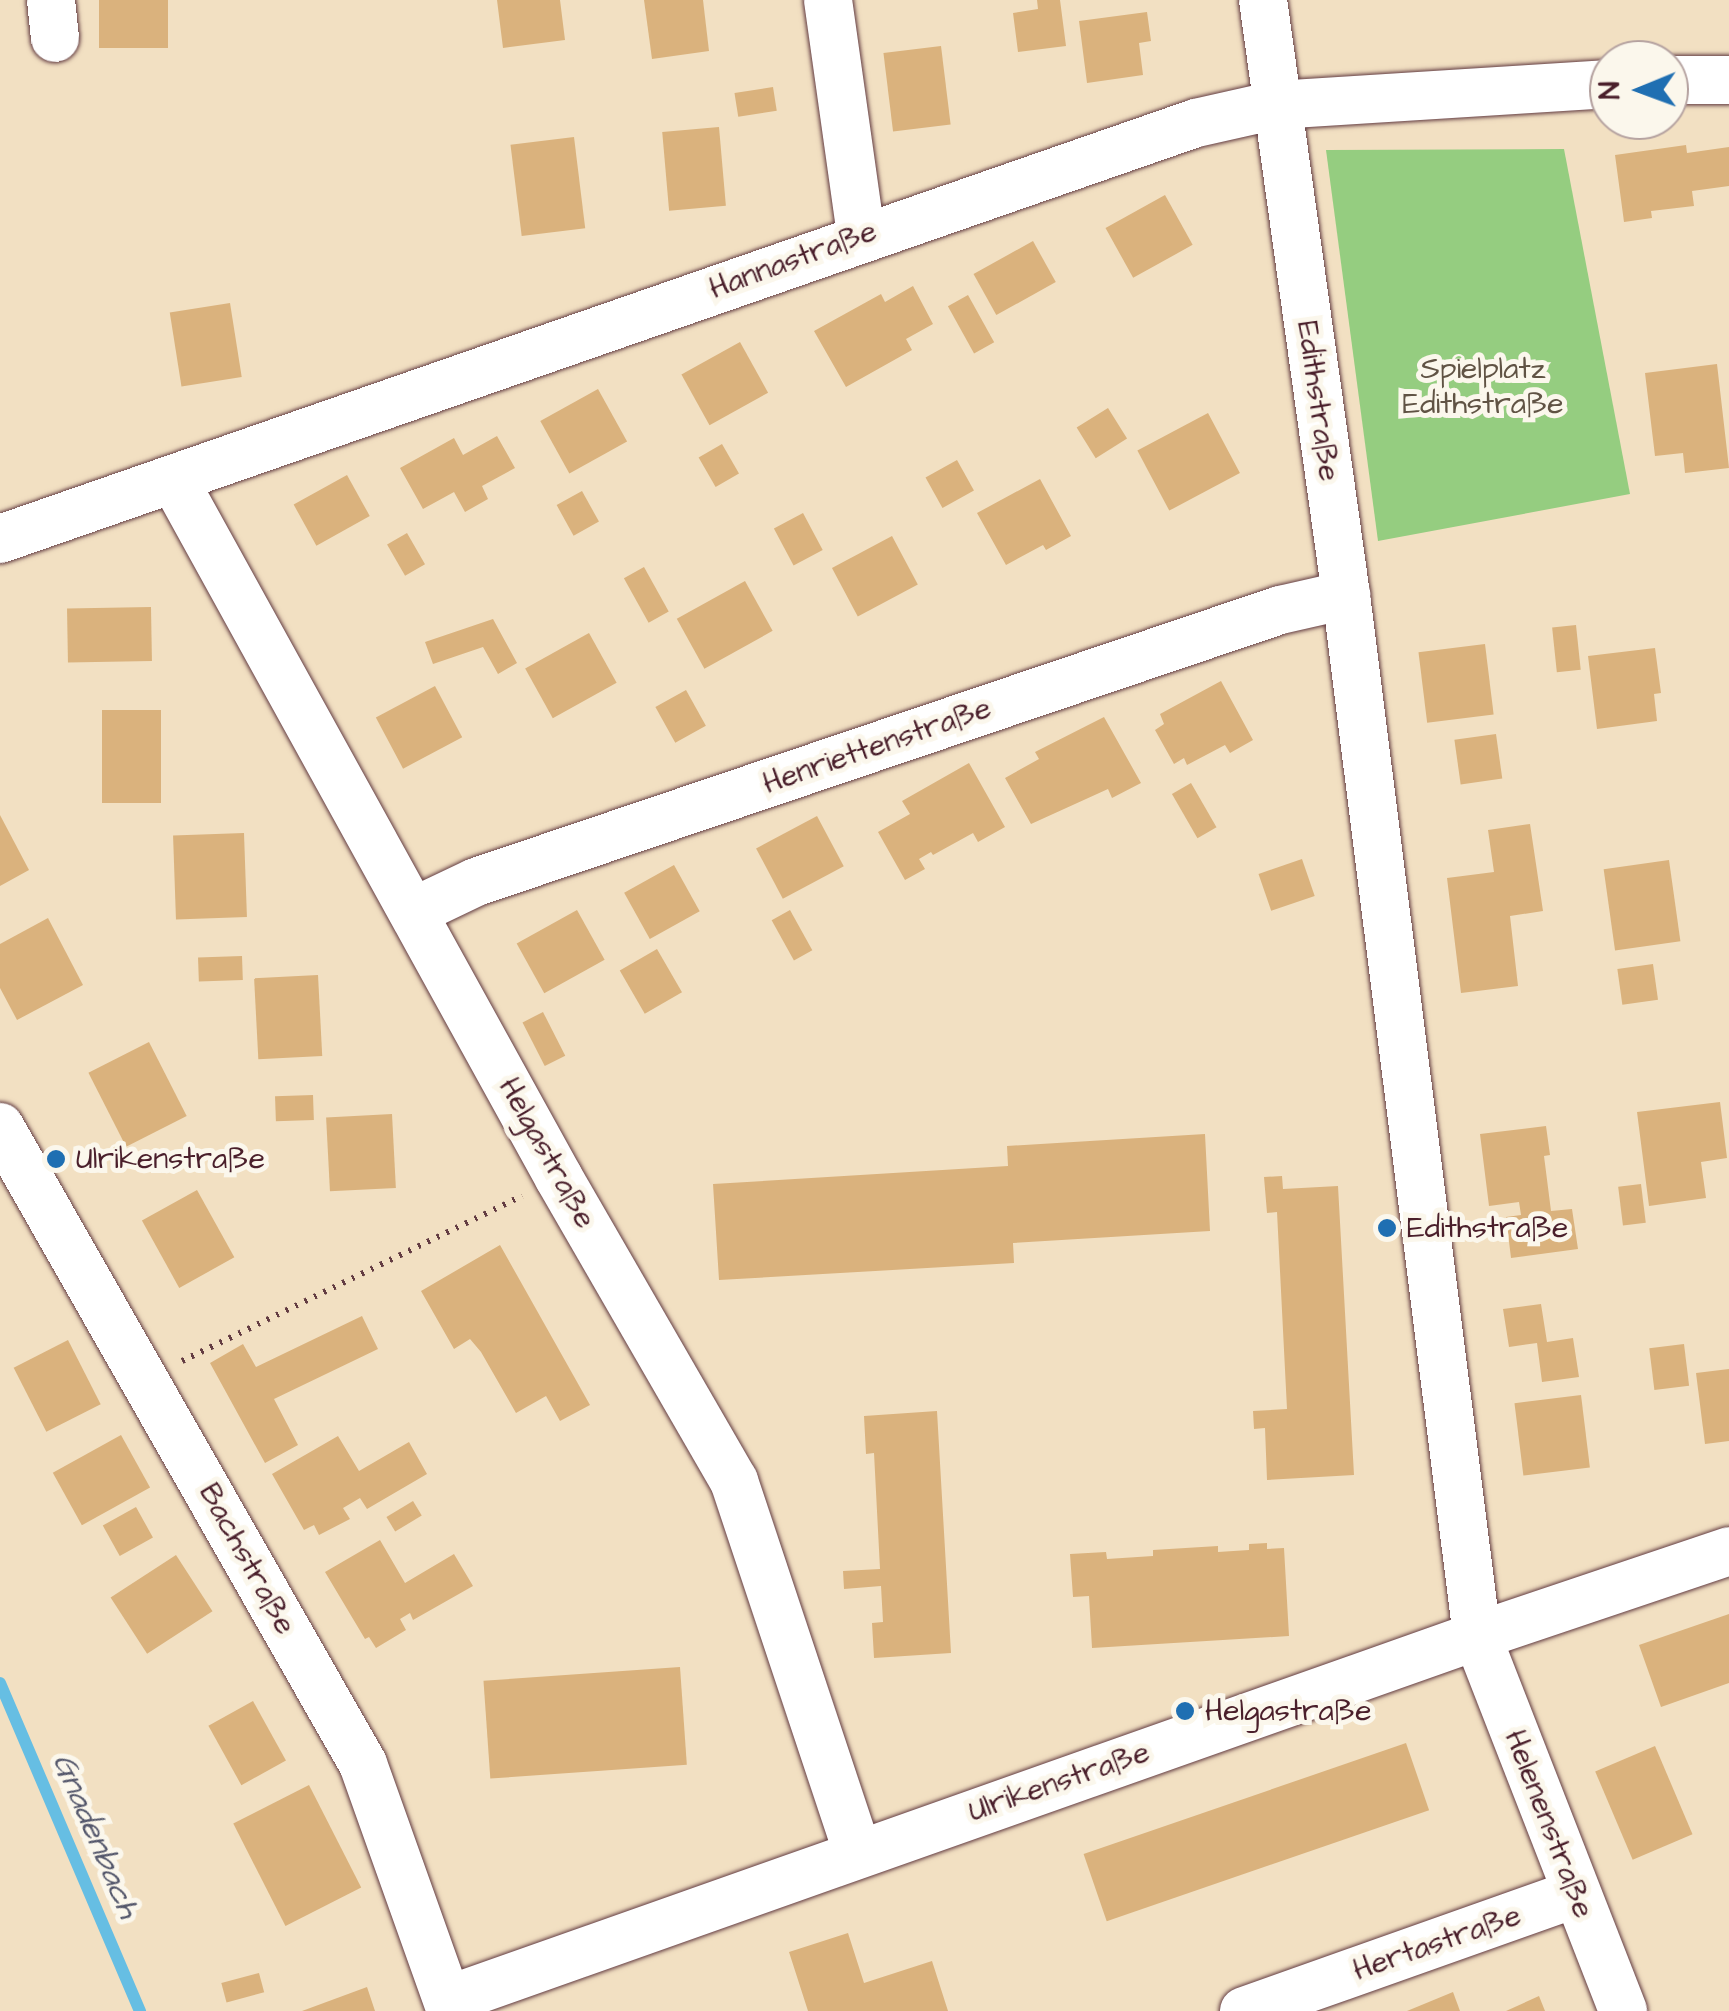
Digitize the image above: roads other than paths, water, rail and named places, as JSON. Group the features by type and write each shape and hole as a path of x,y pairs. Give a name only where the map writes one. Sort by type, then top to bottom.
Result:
{"street":[{"path":"828,0 860,236"},
{"name":"Edithstraße","path":"1263,0 1346,595 1478,1636"},
{"path":"1689,80 1729,80"},
{"name":"Hannastraße","path":"0,540 860,236 1196,123 1276,105 1589,85"},
{"name":"Helgastraße","path":"174,480 560,1178 734,1481 858,1852"},
{"name":"Henriettenstraße","path":"413,912 476,882 1280,610 1346,595"},
{"name":"Bachstraße","path":"0,1126 362,1764 450,2005"},
{"name":"Ulrikenstraße","path":"450,2005 858,1852 1729,1551"},
{"name":"Helenenstraße","path":"1478,1636 1574,1894 1623,2011"},
{"name":"Hertastraße","path":"1244,2011 1574,1894"}],"waterway":[{"name":"Gnadenbach","path":"0,1683 140,2011"}],"place":[{"name":"Ulrikenstraße","path":"56,1159"},
{"name":"Edithstraße","path":"1387,1228"},
{"name":"Helgastraße","path":"1185,1711"}],"park label":[{"name":"Spielplatz Edithstraße","path":"1483,386"}]}
